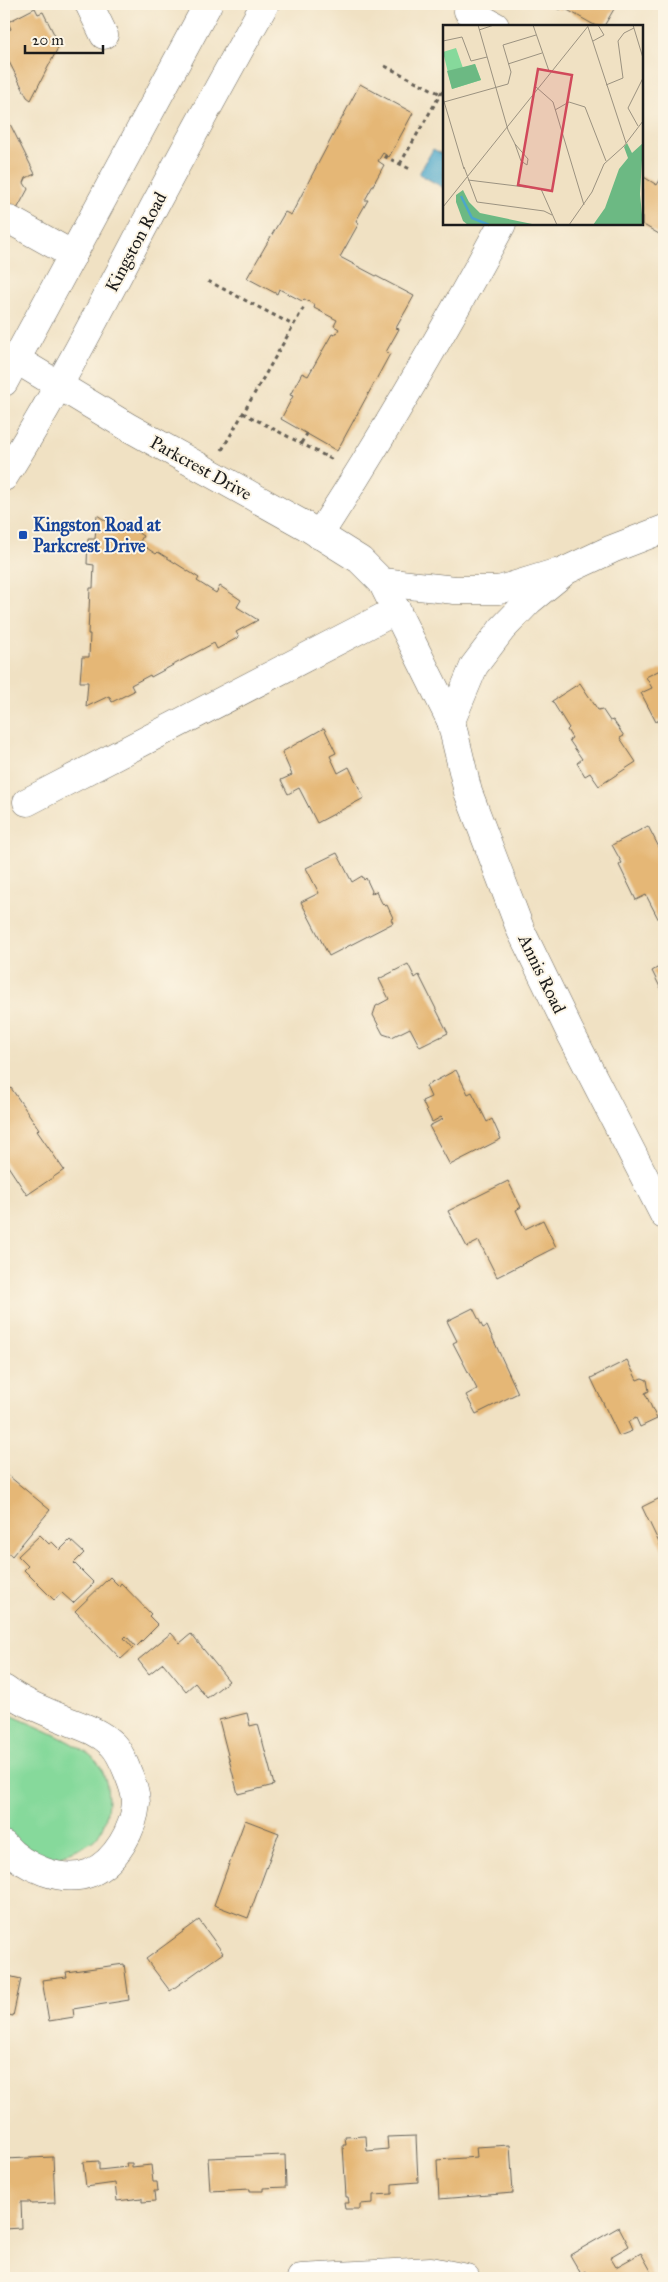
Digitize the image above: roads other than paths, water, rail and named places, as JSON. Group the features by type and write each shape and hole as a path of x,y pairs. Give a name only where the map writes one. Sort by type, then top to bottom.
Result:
{"street":[{"path":"89,4 104,35"},
{"name":"Kingston Road","path":"4,477 41,418 265,4"},
{"path":"10,371 203,7"},
{"path":"468,11 493,25"},
{"path":"10,220 73,255"},
{"path":"319,535 359,473 473,278 501,225"},
{"name":"Parkcrest Drive","path":"10,371 58,386 360,560 382,582 451,721"},
{"path":"382,582 455,590 498,590 567,570 612,549 664,529"},
{"path":"451,721 474,666 502,629 529,601 567,570"},
{"path":"27,802 397,610"},
{"name":"Annis Road","path":"451,721 468,792 521,931 570,1032 664,1215"},
{"path":"4,1689 15,1697 53,1715 88,1728 112,1744 122,1759 135,1788 136,1802 132,1824 126,1837 104,1865 89,1873 70,1876 46,1872 12,1854 4,1845"},
{"path":"301,2278 431,2271 466,2278"}],"water":[{"path":"433,149 443,154 443,187 419,174"}],"place":[{"name":"Kingston Road at Parkcrest Drive","path":"23,535"}]}
